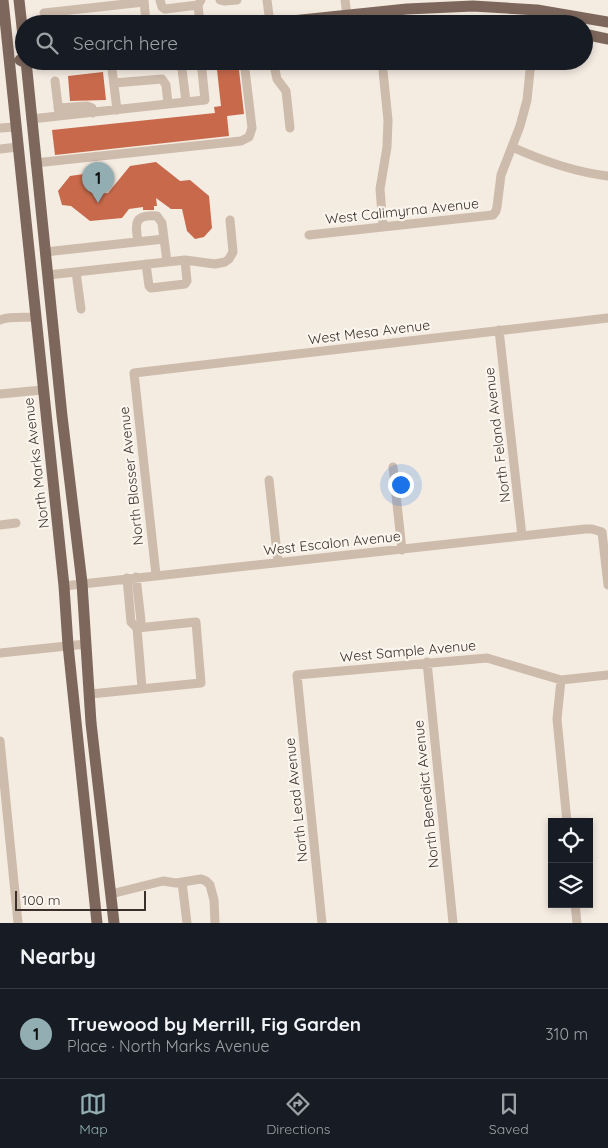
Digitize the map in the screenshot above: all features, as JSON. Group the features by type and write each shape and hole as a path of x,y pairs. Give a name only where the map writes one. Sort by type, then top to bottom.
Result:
{"main road":[{"name":"North Marks Avenue","path":"3,0 4,57 16,126 23,191 97,923"},
{"path":"19,0 21,15"},
{"path":"451,15 463,13 473,3"},
{"path":"346,15 473,3 567,15"},
{"path":"593,19 608,22"},
{"path":"593,36 608,39"},
{"path":"27,70 69,480 82,583 90,694 114,923"},
{"path":"23,191 30,200 39,263 48,276"},
{"path":"42,390 49,393 51,398 58,455 63,474 69,480"}],"street":[{"path":"160,0 162,7 165,8 200,3"},
{"path":"220,0 237,0"},
{"path":"266,15 267,0"},
{"path":"345,0 346,15"},
{"path":"44,13 144,1 145,15"},
{"path":"536,15 537,10"},
{"path":"112,70 117,110"},
{"path":"182,70 186,102"},
{"path":"31,120 59,112 93,113 205,100 202,70"},
{"path":"35,163 241,141 249,137 252,128 245,70"},
{"path":"276,70 277,79 286,91 290,128"},
{"path":"382,226 380,190 388,120 383,70"},
{"path":"530,70 527,100 512,147 565,168 608,176"},
{"path":"114,83 162,79 166,85 168,104"},
{"path":"55,81 59,112"},
{"path":"0,128 16,126"},
{"path":"0,149 18,147"},
{"name":"West Calimyrna Avenue","path":"309,235 488,216 496,212 501,175 512,147"},
{"path":"138,242 136,224 138,220 143,216 154,215 160,218 167,262"},
{"path":"48,276 185,260 215,264 229,259 233,252 230,220"},
{"path":"45,252 164,239"},
{"path":"146,264 149,286 151,288 185,284 187,281 185,260"},
{"path":"76,272 81,309"},
{"path":"0,321 3,324 35,317"},
{"name":"West Mesa Avenue","path":"134,374 608,318"},
{"name":"North Feland Avenue","path":"499,330 522,536"},
{"name":"North Blosser Avenue","path":"134,374 156,576"},
{"path":"0,394 42,390"},
{"path":"393,467 402,550"},
{"path":"269,480 278,562"},
{"path":"0,525 16,523"},
{"name":"West Escalon Avenue","path":"64,586 592,529 602,532 608,586"},
{"path":"132,578 131,622 137,628 142,688"},
{"path":"90,694 201,683 196,622 137,628"},
{"path":"0,653 86,644"},
{"name":"West Sample Avenue","path":"297,675 487,658 561,680 608,675"},
{"name":"North Benedict Avenue","path":"427,662 453,923"},
{"name":"North Lead Avenue","path":"297,675 322,923"},
{"path":"561,680 557,719 567,818"},
{"path":"0,741 18,923"},
{"path":"111,894 163,881 182,882 201,879 210,885 214,900 215,923"},
{"path":"182,882 187,923"},
{"path":"575,908 577,923"}],"building":[{"path":"217,70 239,70 244,114 227,116 229,136 55,155 52,130 215,113 214,107 221,106"},
{"path":"103,72 106,100 70,101 68,76"},
{"path":"156,162 180,181 190,180 209,196 212,228 204,237 195,239 187,231 182,209 171,209 156,198 157,206 154,206 154,210 143,210 143,207 129,209 122,218 90,221 71,206 62,205 58,191 70,176 84,174 87,185 99,194 108,193 130,166"}],"place":[{"name":"Truewood by Merrill, Fig Garden","path":"98,203"}]}
